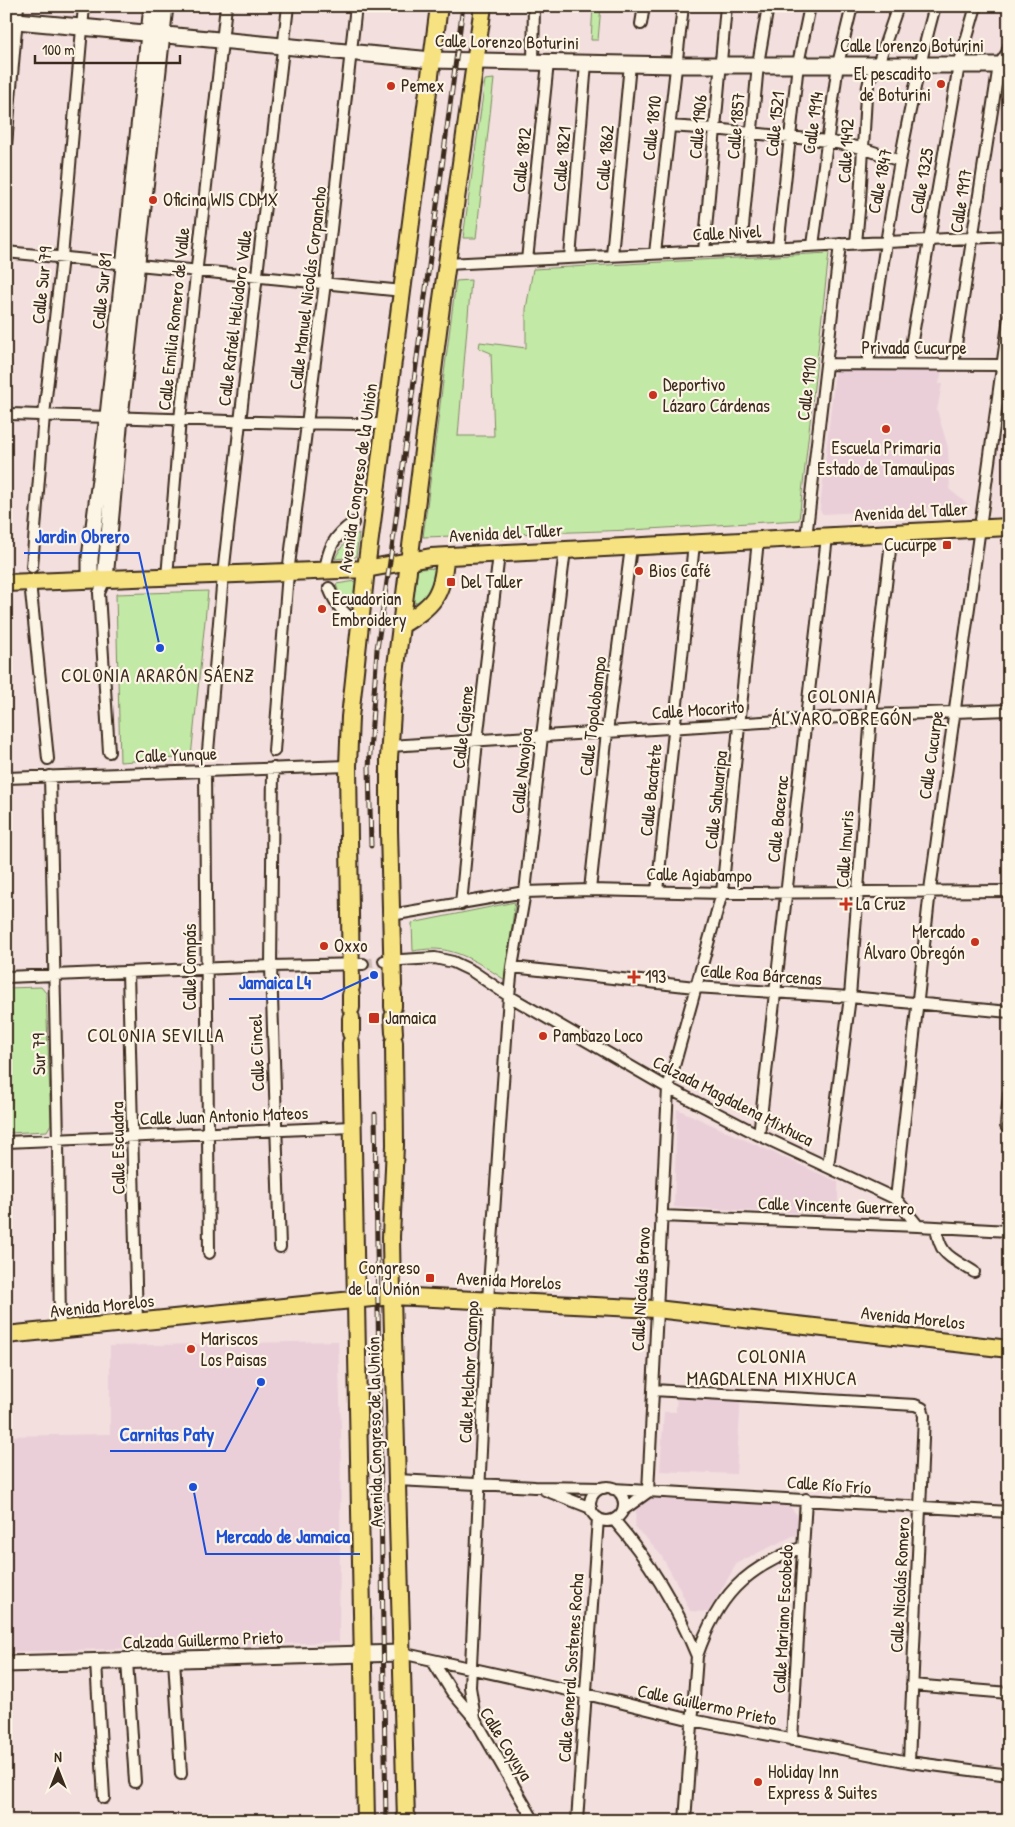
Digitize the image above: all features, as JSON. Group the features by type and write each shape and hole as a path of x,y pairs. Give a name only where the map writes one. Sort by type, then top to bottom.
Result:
{"main road":[{"name":"Avenida Congreso de la Unión","path":"366,1821 352,1127 351,1014 357,964 348,766 350,717 366,569 439,6"},
{"name":"Avenida Congreso de la Unión","path":"406,1821 391,1237 395,1145 393,1013 388,961 391,915 388,830 390,746 400,626 408,560 483,6"},
{"name":"Avenida del Taller","path":"6,583 31,574 98,584 166,577 366,569 408,560 445,557 1009,528"},
{"path":"400,626 424,610 439,592 443,581 445,557"},
{"name":"Avenida Morelos","path":"6,1335 392,1296 489,1294 656,1309 1009,1349"}],"street":[{"name":"Calle Sur 79","path":"31,574 44,415 62,257 84,6"},
{"name":"Calle Sur 81","path":"152,6 156,34"},
{"name":"Calle Sur 81","path":"98,584 90,558 114,417 156,34 165,6"},
{"name":"Calle Emilia Romero de Valle","path":"166,577 180,419 226,6"},
{"name":"Calle Rafaél Heliodoro Valle","path":"223,575 288,6"},
{"name":"Calle Manuel Nicolás Corpancho","path":"288,573 325,283 356,6"},
{"path":"532,62 534,6"},
{"path":"641,24 644,6"},
{"name":"Calle 1810","path":"655,253 683,6"},
{"name":"Calle 1906","path":"704,251 726,6"},
{"name":"Calle 1857","path":"741,249 758,64 768,6"},
{"name":"Calle 1521","path":"778,247 798,64 810,6"},
{"name":"Calle 1914","path":"813,245 838,64 852,6"},
{"name":"Calle 1847","path":"868,364 885,241 919,65 935,6"},
{"name":"Calle 1325","path":"908,364 959,65 976,6"},
{"name":"Calle 1492","path":"856,243 866,96 869,82 878,64 896,7"},
{"name":"Calle Lorenzo Boturini","path":"14,16 82,27 432,60 676,65 1004,65"},
{"path":"6,145 14,16"},
{"name":"Calle 1917","path":"953,364 972,237 1009,46"},
{"name":"Calle 1812","path":"527,260 548,63"},
{"name":"Calle 1821","path":"570,258 586,63"},
{"name":"Calle 1862","path":"612,255 630,64"},
{"path":"669,126 827,141 862,148 900,161"},
{"name":"Calle Nivel","path":"447,264 1009,236"},
{"name":"Calle 1910","path":"806,538 840,244"},
{"path":"6,252 403,290"},
{"name":"Calle Cucurpe","path":"896,1199 930,890 1009,317"},
{"name":"Privada Cucurpe","path":"826,364 1002,364"},
{"path":"6,414 308,424 385,424"},
{"path":"325,571 327,555 335,539 354,523"},
{"name":"Calle Imuris","path":"828,1167 850,997 871,715 892,533"},
{"name":"Calle Bacerac","path":"759,1134 827,537"},
{"name":"Calle Sahuaripa","path":"668,1088 722,893 758,540"},
{"name":"Calle Bacatete","path":"657,891 694,544"},
{"name":"Calle Topolobampo","path":"590,890 607,732 631,547"},
{"name":"Calle Navojoa","path":"509,996 525,892 565,550"},
{"name":"Calle Cajeme","path":"461,904 477,741 499,554"},
{"path":"274,751 288,573"},
{"path":"31,574 48,759"},
{"path":"208,751 223,575"},
{"path":"98,584 109,752"},
{"path":"329,588 339,608 350,619 360,623"},
{"name":"Calle Mocorito","path":"390,746 871,715 1009,710"},
{"name":"Calle Yunque","path":"6,778 348,766"},
{"name":"Calle Cincel","path":"273,768 271,966 280,1247"},
{"name":"Calle Compás","path":"205,771 209,1253"},
{"name":"Sur 79","path":"50,776 60,1331"},
{"name":"Calle Agiabampo","path":"391,915 525,892 590,890 722,893 930,890 1009,891"},
{"name":"Calzada Magdalena Mixhuca","path":"388,961 435,958 453,962 472,971 509,996 668,1088 759,1134 896,1199 918,1226"},
{"path":"6,977 357,964"},
{"name":"Calle Roa Bárcenas","path":"512,967 695,987 850,997 1009,1012"},
{"name":"Calle Escuadra","path":"128,972 138,1323"},
{"name":"Calle Melchor Ocampo","path":"476,1719 471,1694 471,1669 489,1294 509,996"},
{"name":"Calle Nicolás Bravo","path":"648,1492 668,1088"},
{"path":"1006,1126 1009,1094"},
{"name":"Calle Juan Antonio Mateos","path":"6,1142 352,1127"},
{"name":"Calle Vincente Guerrero","path":"661,1216 1009,1231"},
{"path":"936,1227 939,1244 943,1252 974,1272"},
{"name":"Calle Nicolás Romero","path":"652,1390 914,1405 922,1408 924,1416 909,1762"},
{"name":"Calle Río Frío","path":"397,1480 535,1487 608,1488 648,1492 806,1499 1009,1512"},
{"name":"Calle Río Frío","path":"535,1487 591,1508"},
{"path":"623,1510 622,1497 608,1488 593,1495 591,1508 598,1518 606,1521 614,1520 623,1510 648,1492"},
{"name":"Calle Mariano Escobedo","path":"792,1740 806,1499"},
{"name":"Calle General Sostenes Rocha","path":"577,1821 598,1518"},
{"path":"614,1520 656,1574 679,1614 697,1656"},
{"path":"685,1821 697,1656 705,1631 714,1615 735,1587 755,1570 778,1556 803,1547"},
{"name":"Calzada Guillermo Prieto","path":"6,1664 401,1653"},
{"name":"Calle Guillermo Prieto","path":"401,1653 586,1694 692,1720 909,1762 1009,1775"},
{"path":"174,1660 181,1774"},
{"name":"Calle Coyuya","path":"432,1660 452,1692 476,1719 534,1821"},
{"path":"127,1661 135,1782"},
{"path":"96,1662 104,1798"},
{"path":"912,1685 1009,1692"}],"shaded area":[{"name":"Escuela Primaria Estado de Tamaulipas","path":"942,370 939,384 942,384 937,410 948,448 950,490 970,506 823,514 820,510 835,371"},
{"path":"677,1109 838,1182 838,1215 674,1207"},
{"path":"338,1341 341,1429 339,1642 6,1652 6,1436 110,1434 110,1346"},
{"path":"677,1392 741,1396 736,1474 660,1471 664,1412 676,1412"},
{"path":"643,1498 788,1505 799,1517 797,1534 737,1563 708,1612 690,1611 661,1555 635,1528 636,1508"}],"green space":[{"path":"593,6 601,6 598,40 591,40"},
{"path":"494,79 476,238 463,238 485,80"},
{"name":"Deportivo Lázaro Cárdenas","path":"829,253 799,520 632,530 423,537 456,281 471,280 458,436 494,436 491,353 479,348 480,342 526,348 526,309 533,269"},
{"path":"359,533 356,557 335,559 345,543"},
{"path":"440,568 427,594 412,604 418,569"},
{"path":"356,581 352,608 342,598 336,584"},
{"path":"208,591 191,757 120,762 116,594"},
{"path":"515,902 505,980 462,955 433,949 413,951 412,923"},
{"path":"41,987 46,993 51,1124 47,1131 8,1133 6,1132 6,988"}],"tunnel":[{"path":"363,964 384,961"}],"railway":[{"path":"371,846 369,768 377,649 393,541 463,6"},
{"path":"375,1114 386,1821"}],"place":[{"name":"El pescadito de Boturini","path":"941,84"},
{"name":"Pemex","path":"391,86"},
{"name":"Oficina WIS CDMX","path":"153,200"},
{"name":"Deportivo Lázaro Cárdenas","path":"653,395"},
{"name":"Escuela Primaria Estado de Tamaulipas","path":"886,429"},
{"name":"Cucurpe","path":"947,545"},
{"name":"Bios Café","path":"639,571"},
{"name":"Del Taller","path":"451,582"},
{"name":"Ecuadorian Embroidery","path":"322,609"},
{"name":"Jardin Obrero","path":"160,648"},
{"name":"La Cruz","path":"846,904"},
{"name":"Mercado Álvaro Obregón","path":"975,942"},
{"name":"Oxxo","path":"324,946"},
{"name":"Jamaica L4","path":"374,975"},
{"name":"193","path":"634,977"},
{"name":"Jamaica","path":"374,1018"},
{"name":"Pambazo Loco","path":"543,1036"},
{"name":"Congreso de la Unión","path":"430,1278"},
{"name":"Mariscos Los Paisas","path":"191,1349"},
{"name":"Carnitas Paty","path":"261,1382"},
{"name":"Mercado de Jamaica","path":"193,1487"},
{"name":"Holiday Inn Express & Suites","path":"758,1782"}],"district":[{"name":"COLONIA ARARÓN SÁENZ","path":"158,675"},
{"name":"COLONIA ÁLVARO OBREGÓN","path":"842,707"},
{"name":"COLONIA SEVILLA","path":"156,1035"},
{"name":"COLONIA MAGDALENA MIXHUCA","path":"772,1367"}]}
